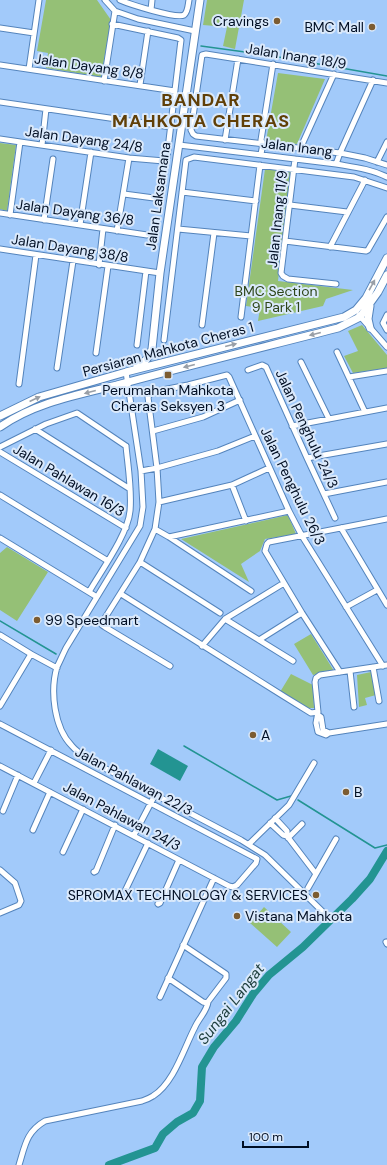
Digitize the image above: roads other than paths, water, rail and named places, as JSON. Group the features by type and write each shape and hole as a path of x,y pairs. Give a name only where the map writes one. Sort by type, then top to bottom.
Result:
{"main road":[{"name":"Jalan Laksamana","path":"126,372 146,362 152,349 160,274 200,0"},
{"name":"Persiaran Mahkota Cheras 1","path":"0,416 38,397 126,372 344,317 356,310 366,298 387,258"},
{"name":"Persiaran Mahkota Cheras 1","path":"0,427 29,411 49,403 338,328 360,317 387,275"},
{"path":"370,328 368,313 371,302"},
{"path":"352,321 358,322 370,328"},
{"path":"152,349 155,358 162,363"}],"street":[{"path":"28,69 39,0"},
{"path":"105,0 114,11 138,19 195,31"},
{"path":"120,0 151,10 183,16 187,10 189,0"},
{"path":"151,10 152,0"},
{"path":"104,81 114,11"},
{"path":"0,102 171,127 181,40 148,31 112,24"},
{"path":"0,28 34,32"},
{"path":"140,85 148,31"},
{"name":"Jalan Inang 18/9","path":"225,140 196,136 191,130 202,55 206,54 273,64 387,83"},
{"path":"238,59 225,140 340,153 387,165"},
{"path":"259,154 273,64"},
{"name":"Jalan Dayang 8/8","path":"0,65 175,91"},
{"path":"300,149 334,74"},
{"path":"336,164 373,80"},
{"path":"42,145 46,109"},
{"name":"Jalan Dayang 24/8","path":"0,138 129,158 164,161 167,157 171,127"},
{"path":"10,215 20,142"},
{"path":"378,162 387,142"},
{"name":"Jalan Inang","path":"179,145 336,164 359,168 387,177"},
{"path":"80,225 91,152"},
{"path":"164,340 186,160 194,157 354,177 387,188"},
{"path":"117,231 129,158"},
{"path":"44,220 52,159"},
{"name":"Jalan Inang 11/9","path":"295,159 281,270 283,276 288,279 336,284"},
{"path":"241,317 260,165"},
{"path":"330,247 366,180"},
{"path":"182,192 256,201"},
{"path":"124,194 154,198"},
{"path":"290,205 348,212"},
{"name":"Jalan Dayang 36/8","path":"0,214 148,235"},
{"path":"285,241 363,252 368,250 387,217"},
{"path":"99,264 103,229"},
{"path":"178,229 251,236"},
{"path":"202,325 214,233"},
{"name":"Jalan Dayang 38/8","path":"0,251 99,264 160,274"},
{"path":"19,384 36,255"},
{"path":"57,368 72,261"},
{"path":"96,353 108,266"},
{"path":"137,345 146,271"},
{"path":"356,310 360,317 387,347"},
{"path":"387,315 383,321 383,325 387,330"},
{"path":"337,352 365,412"},
{"path":"301,362 329,419"},
{"name":"Jalan Penghulu 24/3","path":"248,370 262,365 266,367 292,426 336,518"},
{"path":"349,377 387,371"},
{"path":"126,372 141,471 143,507 140,526 66,648 57,668 55,684 55,711 64,736 71,745 91,761 249,844 265,855 322,912"},
{"name":"Jalan Penghulu 26/3","path":"153,431 148,397 149,394 152,392 227,375 230,377 269,468 302,536 346,607 385,665"},
{"path":"170,666 102,625 103,621 140,562 155,529 159,502 153,431 203,417 240,400"},
{"path":"292,426 387,408"},
{"path":"0,447 46,424 77,413 126,446 138,445"},
{"path":"35,430 130,489"},
{"path":"141,471 218,451 255,436"},
{"path":"307,458 387,444"},
{"path":"89,592 126,528 130,512 131,497 126,446"},
{"name":"Jalan Pahlawan 16/3","path":"0,452 126,528"},
{"path":"159,502 232,485 269,468"},
{"path":"324,494 387,482"},
{"path":"232,485 246,520"},
{"path":"0,494 108,561"},
{"path":"169,537 289,511"},
{"path":"340,672 302,613 265,551 267,544 269,542 387,519"},
{"path":"340,528 387,605"},
{"path":"155,529 251,591"},
{"path":"1,540 97,598"},
{"path":"140,562 220,613"},
{"path":"202,646 226,619 284,583"},
{"path":"346,607 377,590"},
{"path":"121,594 311,713 318,713"},
{"path":"259,640 302,613"},
{"path":"226,619 293,660"},
{"path":"0,635 57,668"},
{"path":"0,706 31,654"},
{"path":"385,665 320,675 316,678 316,682 318,713 323,730 329,733 387,724"},
{"path":"373,667 379,701"},
{"path":"350,671 354,707"},
{"name":"Jalan Pahlawan 22/3","path":"0,724 257,859 256,863 237,885 233,887"},
{"path":"34,783 51,750"},
{"path":"249,844 293,800 314,763"},
{"name":"Jalan Pahlawan 24/3","path":"0,766 233,887"},
{"path":"3,811 18,775"},
{"path":"33,830 50,792"},
{"path":"134,835 155,795"},
{"path":"63,852 83,809"},
{"path":"275,818 287,831 287,837"},
{"path":"270,823 287,837 316,874"},
{"path":"287,837 302,824"},
{"path":"94,872 96,871 115,826"},
{"path":"308,888 336,839"},
{"path":"126,889 148,843"},
{"path":"158,904 160,903 180,860"},
{"path":"0,870 15,883 21,901 19,905 0,913"},
{"path":"160,997 214,878"},
{"path":"19,1165 28,1136 37,1125 45,1121 142,1101 153,1096 160,1090 173,1073 195,1025 207,1007 206,1002 227,976 183,945"},
{"path":"168,978 206,1002"}],"waterway":[{"path":"201,46 267,55 387,76"},
{"path":"0,621 56,654"},
{"path":"184,746 277,800 291,796"},
{"path":"298,800 375,848 387,845"},
{"name":"Sungai Langat","path":"109,1165 155,1148 163,1134 177,1122 193,1113 200,1101 202,1067 214,1047 236,1021 253,994 269,975 303,947 352,899 370,879 387,851"}],"place":[{"name":"Cravings","path":"277,21"},
{"name":"BMC Mall","path":"372,27"},
{"name":"Perumahan Mahkota Cheras Seksyen 3","path":"168,375"},
{"name":"99 Speedmart","path":"37,620"},
{"name":"A","path":"253,735"},
{"name":"B","path":"346,792"},
{"name":"SPROMAX TECHNOLOGY & SERVICES","path":"316,895"},
{"name":"Vistana Mahkota","path":"237,916"}],"district":[{"name":"BANDAR MAHKOTA CHERAS","path":"201,110"}],"park label":[{"name":"BMC Section 9 Park 1","path":"276,300"}]}
